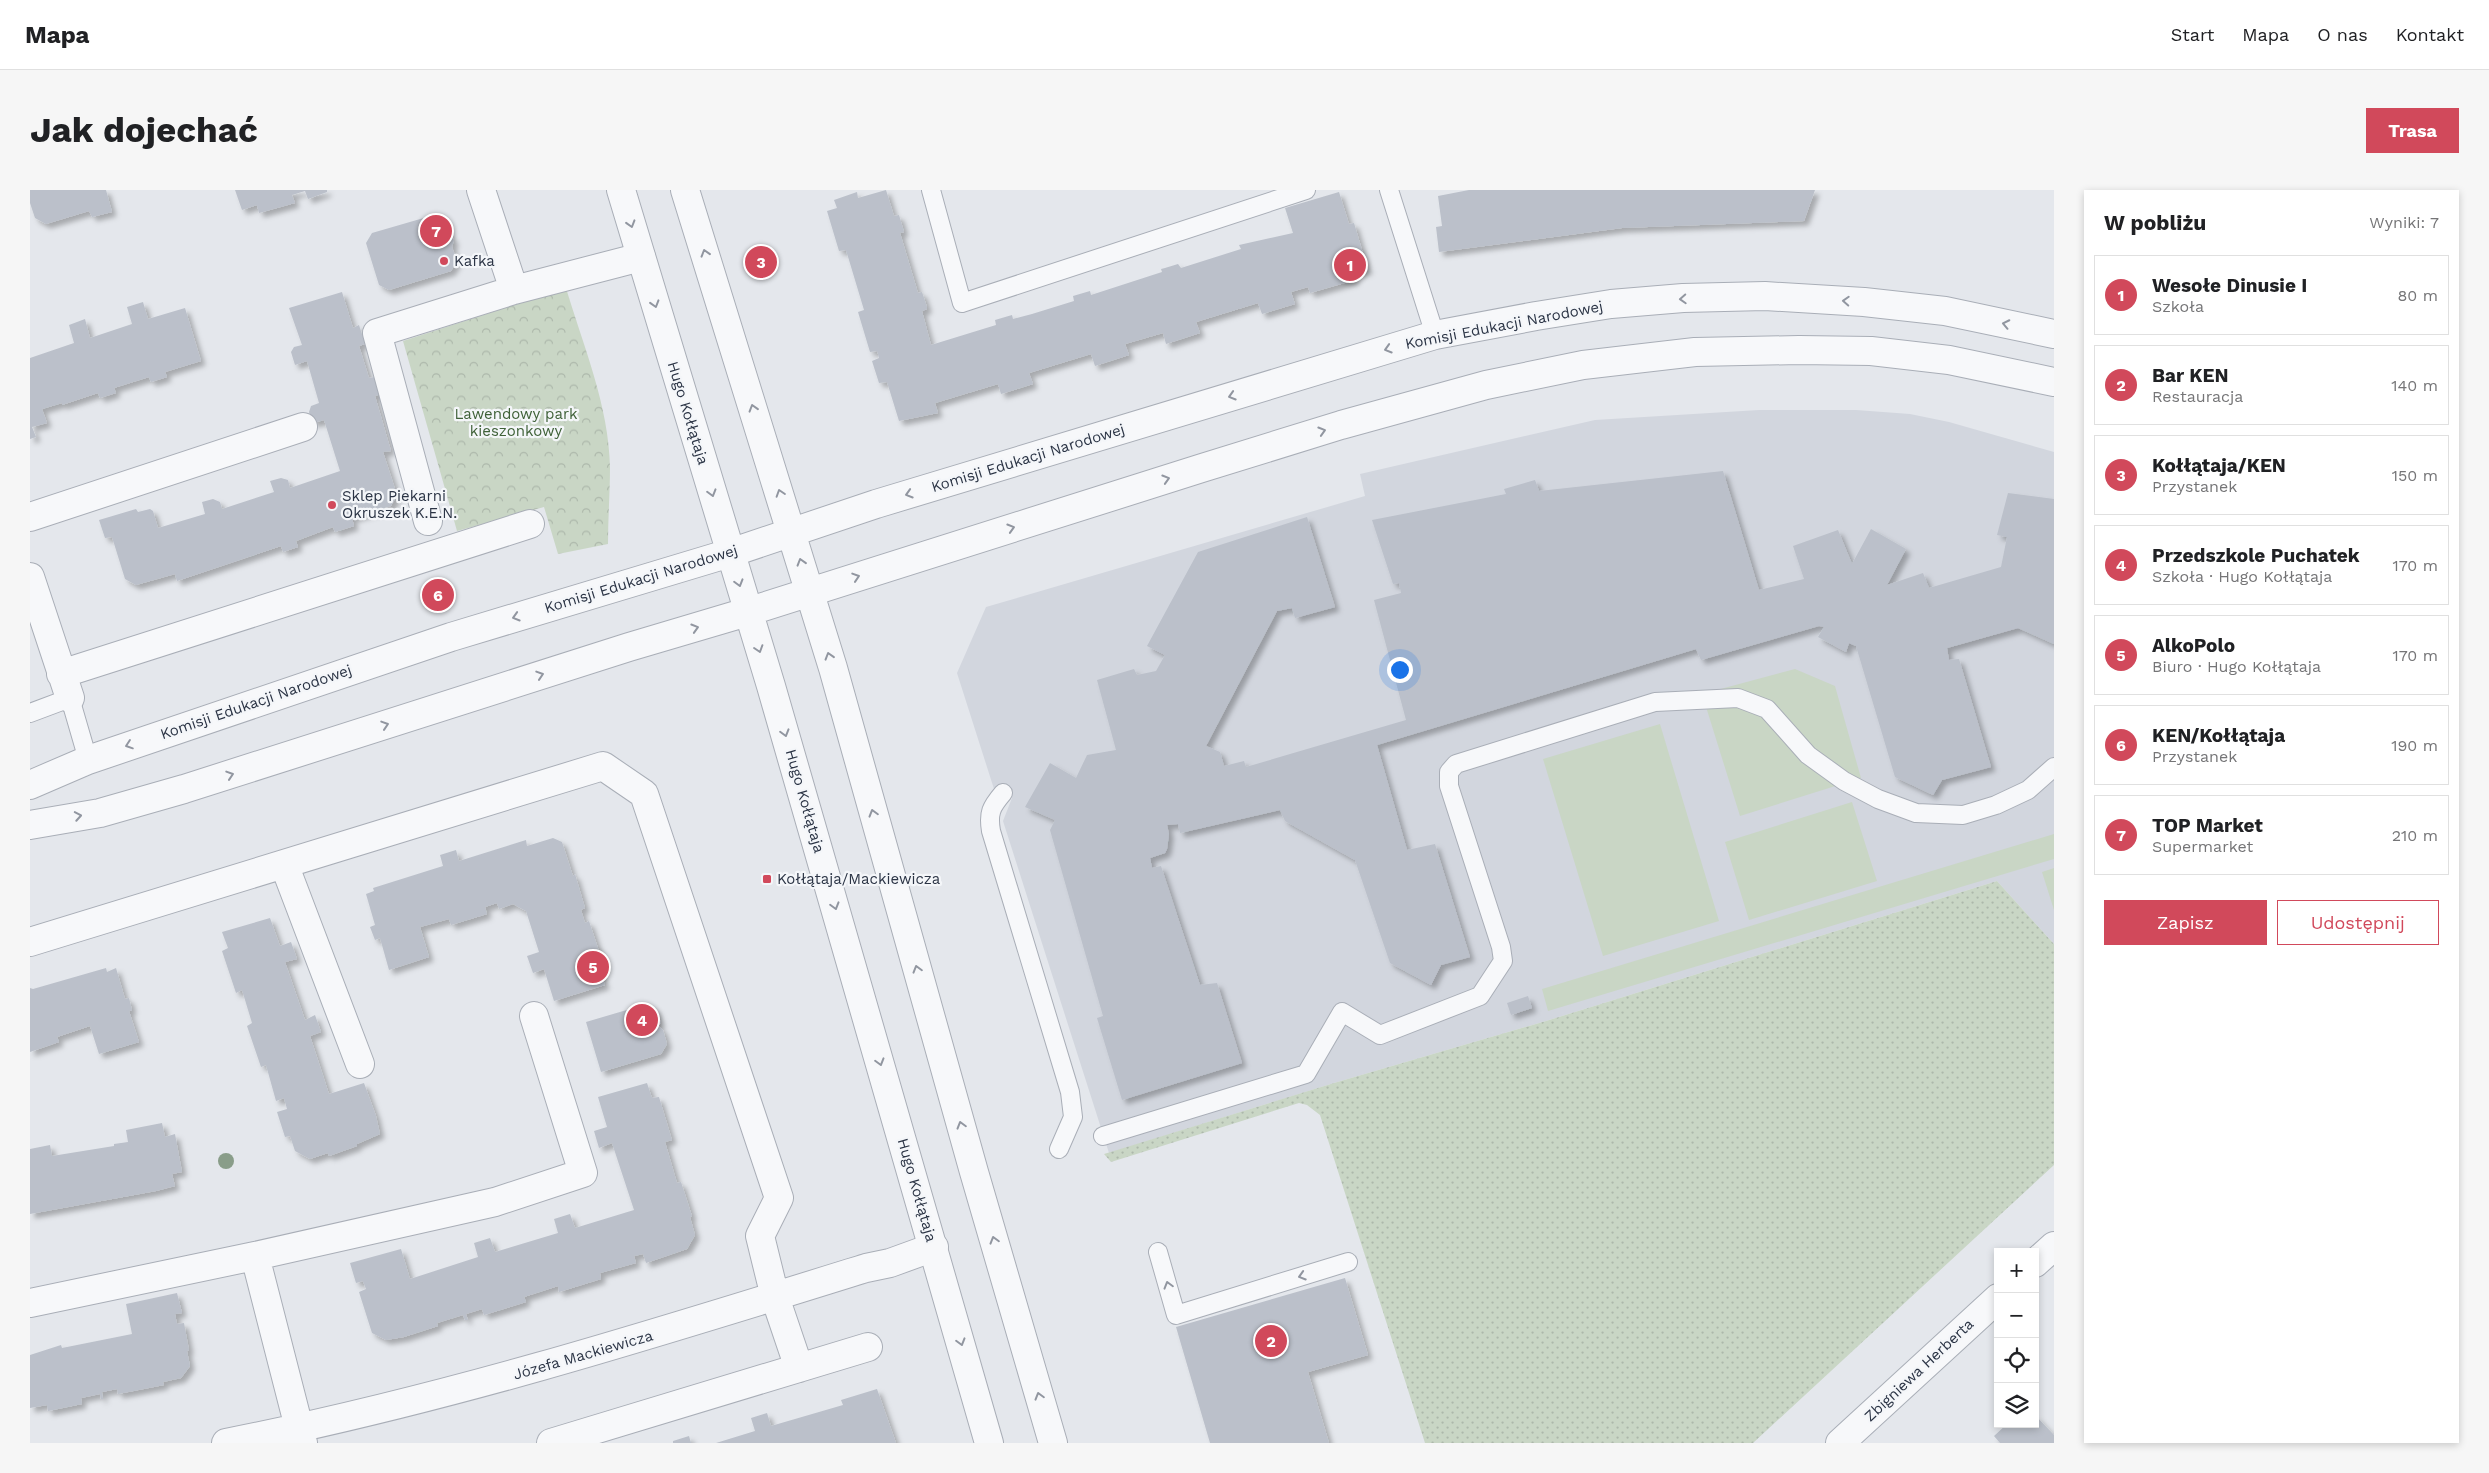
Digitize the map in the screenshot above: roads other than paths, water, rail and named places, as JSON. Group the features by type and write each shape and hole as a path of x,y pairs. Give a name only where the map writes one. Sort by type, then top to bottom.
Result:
{"street":[{"path":"481,190 514,290"},
{"name":"Hugo Kołłątaja","path":"621,190 747,612 771,686 989,1443"},
{"path":"685,190 810,592 1053,1443"},
{"path":"428,521 376,333 514,290 641,257"},
{"name":"Komisji Edukacji Narodowej","path":"30,785 88,760 442,640 730,553 876,504 1435,335 1611,304 1684,298 1765,296 1864,302 1945,311 2054,334"},
{"path":"30,825 100,813 184,790 629,647 747,612 1341,425 1486,385 1583,365 1695,352 1799,350 1870,351 1949,360 2054,382"},
{"path":"30,517 302,427"},
{"path":"30,577 66,686 530,524"},
{"path":"30,942 603,766 644,794 779,1198 760,1236 775,1297 799,1368"},
{"path":"284,864 360,1064"},
{"path":"30,1304 495,1202 583,1173 534,1016"},
{"path":"2039,1259 2054,1246"},
{"name":"Józefa Mackiewicza","path":"226,1443 301,1436 618,1345 866,1268 890,1264 934,1248"},
{"path":"255,1256 301,1436"},
{"name":"Zbigniewa Herberta","path":"1840,1443 1994,1302"},
{"path":"551,1443 868,1347"}],"lane":[{"path":"931,190 962,303 1306,190"},
{"path":"1389,190 1435,335"},
{"path":"30,713 66,686 88,760"},
{"path":"1103,1136 1306,1074 1342,1012 1380,1035 1480,996 1503,960 1501,947 1449,786 1449,772 1456,764 1655,702 1738,698 1767,709 1808,755 1844,781 1878,799 1916,813 1963,815 1996,805 2028,790 2054,768"},
{"path":"1003,793 990,808 988,819 990,831 1070,1092 1074,1117 1058,1149"},
{"path":"1158,1252 1176,1315 1348,1262"}],"place":[{"name":"TOP Market","path":"436,231"},
{"name":"Kafka","path":"444,261"},
{"name":"Kołłątaja/KEN","path":"761,262"},
{"name":"Wesołe Dinusie I","path":"1350,265"},
{"name":"Sklep Piekarni Okruszek K.E.N.","path":"332,505"},
{"name":"KEN/Kołłątaja","path":"438,595"},
{"name":"Kołłątaja/Mackiewicza","path":"767,879"},
{"name":"AlkoPolo","path":"593,967"},
{"name":"Przedszkole Puchatek","path":"642,1020"},
{"name":"Bar KEN","path":"1271,1341"}],"park label":[{"name":"Lawendowy park kieszonkowy","path":"516,422"}]}
